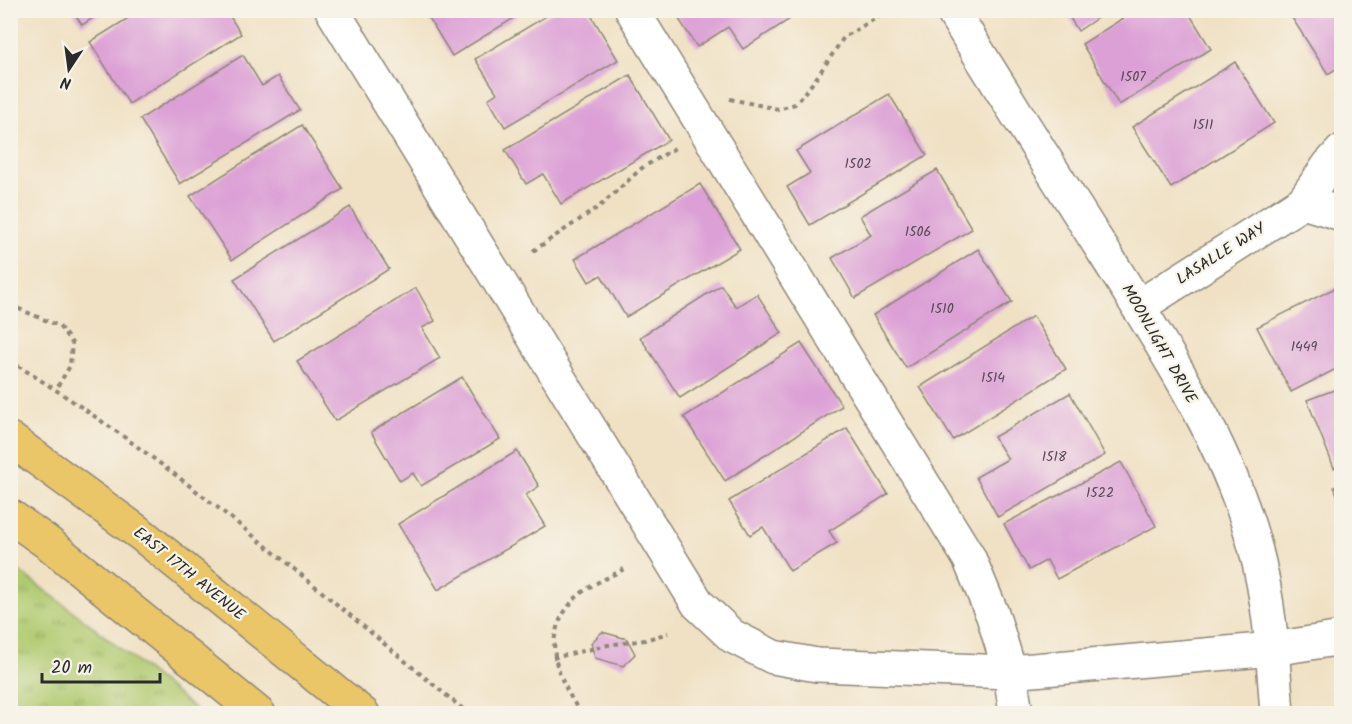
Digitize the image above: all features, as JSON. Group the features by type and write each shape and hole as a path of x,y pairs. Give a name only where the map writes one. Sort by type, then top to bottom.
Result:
{"main road":[{"name":"EAST 17TH AVENUE","path":"10,439 142,535 363,714"},
{"path":"10,516 65,556 259,714"}],"street":[{"path":"332,10 698,604 732,636 773,657 817,665 1010,672 1273,649 1341,638"},
{"path":"632,10 969,558 993,616 1010,672 1016,714"},
{"name":"MOONLIGHT DRIVE","path":"952,10 1138,307 1202,418 1242,503 1265,585 1273,649 1277,714"},
{"path":"1341,151 1303,202 1341,214"},
{"name":"LASALLE WAY","path":"1138,307 1303,202"}],"path":[{"path":"722,98 778,109 795,104 815,80 844,37 890,10"},
{"path":"533,251 600,206 642,168 679,146"},
{"path":"10,305 59,326 72,343 70,366 56,389"},
{"path":"10,361 56,389 172,472 469,714"},
{"path":"581,714 567,691 554,658 555,628 573,599 624,569"},
{"path":"554,658 608,645 645,640 668,633"}],"green space":[{"path":"11,565 91,625 200,713 11,713"}],"building":[{"path":"72,10 106,10 82,25"},
{"path":"141,10 226,10 241,34 129,104 90,42"},
{"path":"424,10 527,10 452,56"},
{"path":"556,10 588,10 618,60 505,127 488,99 497,93 475,59"},
{"path":"673,10 804,10 743,49 728,27 697,47"},
{"path":"1065,10 1109,10 1078,31"},
{"path":"1136,10 1187,10 1211,49 1119,105 1082,44"},
{"path":"1287,10 1342,10 1342,65 1328,74"},
{"path":"243,55 262,86 278,76 300,110 180,184 140,119"},
{"path":"1235,62 1274,123 1171,188 1132,127"},
{"path":"630,75 669,140 561,204 543,174 526,184 505,150"},
{"path":"889,94 927,155 810,225 787,187 810,173 796,151"},
{"path":"302,125 343,189 232,260 190,196"},
{"path":"937,170 972,229 855,298 832,258 871,235 860,216"},
{"path":"700,184 740,249 626,317 601,275 589,282 575,259"},
{"path":"350,207 389,269 274,341 234,279"},
{"path":"978,249 1012,302 906,368 873,315"},
{"path":"721,285 736,307 757,294 782,333 680,398 640,337"},
{"path":"1337,287 1342,295 1342,366 1291,392 1257,327"},
{"path":"416,288 435,321 422,328 440,358 335,421 297,361"},
{"path":"1033,316 1066,369 953,440 920,387"},
{"path":"801,343 842,406 725,481 684,417"},
{"path":"462,377 500,439 421,486 413,473 400,481 371,432"},
{"path":"1342,387 1342,464 1334,468 1307,400"},
{"path":"1070,393 1105,455 998,517 976,477 1008,459 994,437"},
{"path":"847,428 888,494 829,531 837,543 790,571 763,527 750,535 729,501"},
{"path":"517,451 539,486 526,495 545,526 438,590 398,524"},
{"path":"1121,462 1156,526 1057,579 1047,560 1029,570 1004,524"},
{"path":"1342,484 1342,505 1341,505 1334,487"},
{"path":"602,632 627,639 635,654 623,666 595,658 591,643"}]}
